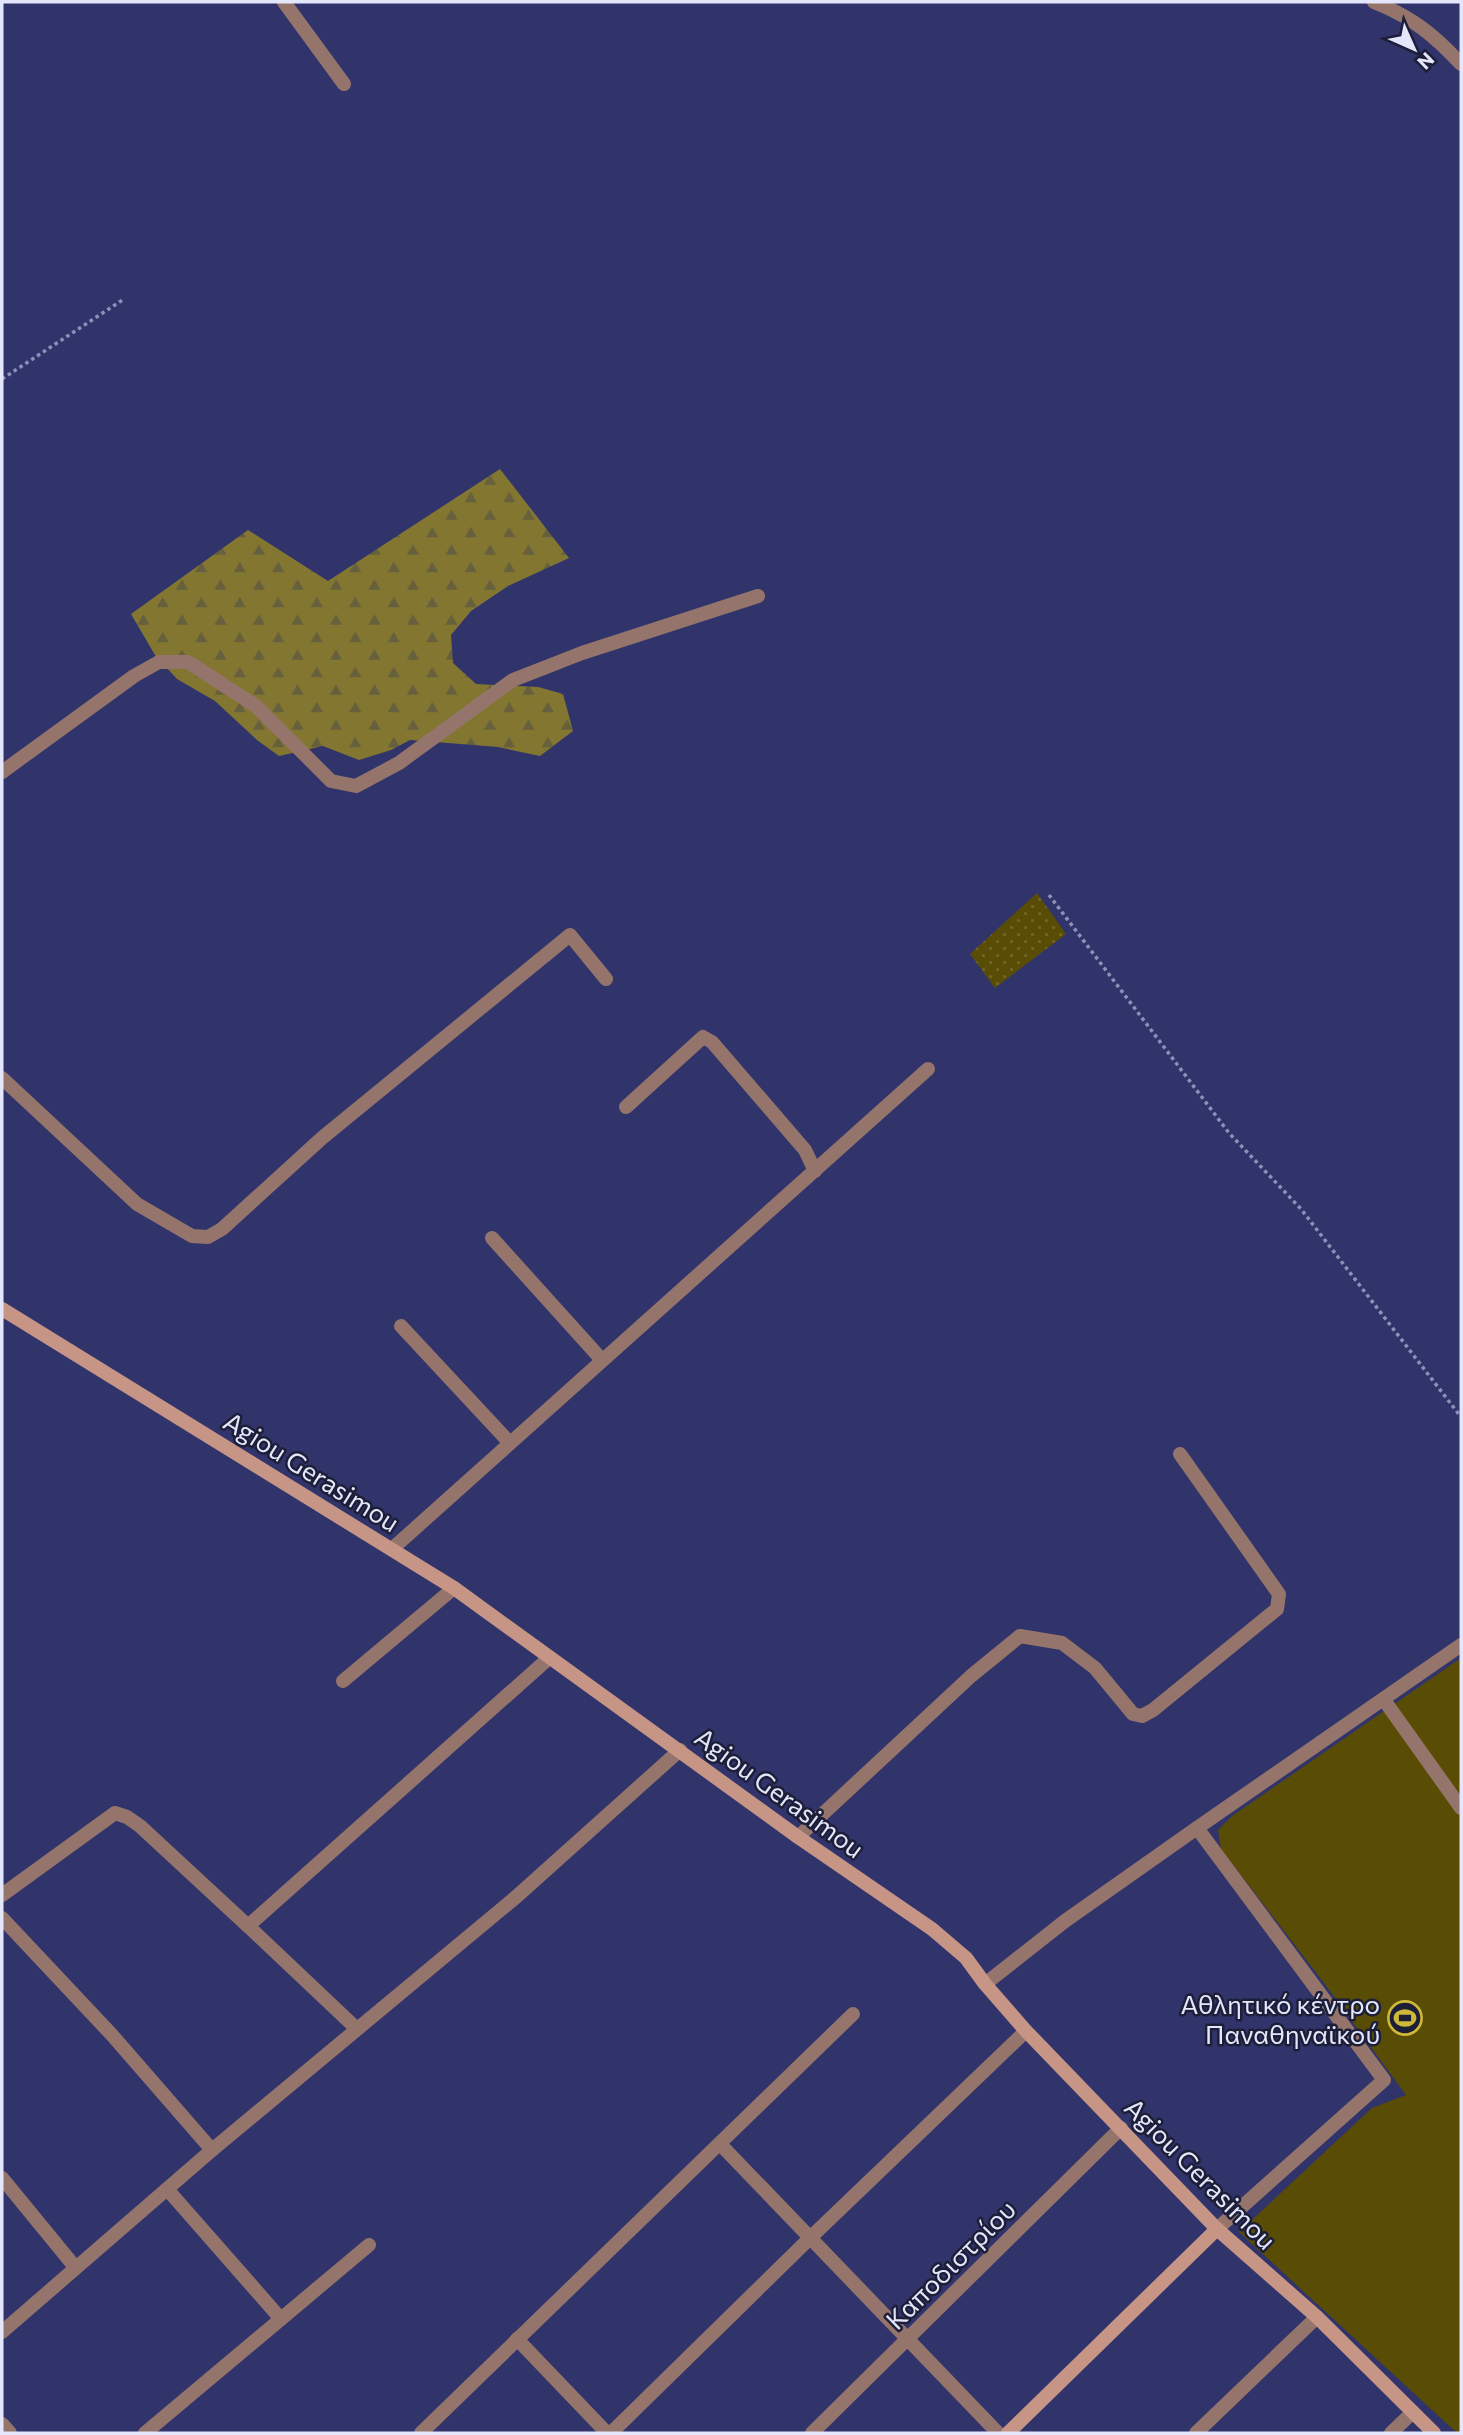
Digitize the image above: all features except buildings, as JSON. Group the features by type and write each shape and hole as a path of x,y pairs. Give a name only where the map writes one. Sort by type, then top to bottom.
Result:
{"street":[{"path":"284,2 344,84"},
{"path":"1374,2 1400,12 1427,30 1461,64"},
{"path":"2,772 134,676 159,662 188,662 256,706 331,781 356,786 398,763 513,680 582,653 758,596"},
{"path":"2,1078 137,1204 192,1236 208,1237 222,1229 322,1138 570,935 606,979"},
{"path":"626,1107 703,1037 712,1042 805,1150 814,1171"},
{"path":"392,1549 929,1069"},
{"path":"492,1238 602,1360"},
{"name":"Agiou Gerasimou","path":"5,1314 454,1588 799,1837 932,1928 966,1958 1026,2031 1217,2229 1317,2317 1434,2433"},
{"path":"401,1326 509,1442"},
{"path":"799,1837 971,1676 1020,1636 1062,1643 1095,1668 1133,1714 1142,1716 1153,1710 1277,1609 1279,1594 1180,1454"},
{"path":"343,1681 454,1588"},
{"path":"985,1984 1065,1921 1461,1645"},
{"path":"248,1926 549,1658"},
{"path":"1384,1700 1461,1808"},
{"path":"2,2332 212,2150 516,1897 680,1750"},
{"path":"2,1895 115,1813 127,1817 140,1826 357,2029"},
{"path":"1008,2433 1217,2229 1384,2080 1197,1828"},
{"path":"2,1917 112,2035 212,2150"},
{"path":"421,2433 853,2014"},
{"path":"517,2339 609,2433 1026,2031"},
{"name":"Καποδιστρίου","path":"812,2433 1121,2129"},
{"path":"720,2144 998,2433"},
{"path":"2,2178 75,2267"},
{"path":"167,2189 281,2319"},
{"path":"145,2433 369,2245"},
{"path":"1196,2433 1317,2317"},
{"path":"1391,2433 1413,2412"},
{"path":"2,2424 10,2433"}],"path":[{"path":"2,379 124,299"},
{"path":"1048,895 1229,1133 1301,1209 1461,1417"}],"shaded area":[{"path":"1037,893 1066,934 995,988 970,954"},
{"name":"Αθλητικό κέντρο Παναθηναϊκού","path":"1461,1658 1461,2433 1457,2433 1239,2232 1372,2108 1406,2095 1221,1849 1218,1830 1232,1816"}],"green space":[{"path":"500,469 569,558 508,586 471,611 451,635 453,663 476,684 538,687 563,694 573,731 540,756 498,747 410,740 391,750 359,760 323,746 279,756 257,740 215,701 177,679 155,655 131,614 248,530 328,581"}],"place":[{"name":"Αθλητικό κέντρο Παναθηναϊκού","path":"1405,2018"}]}
